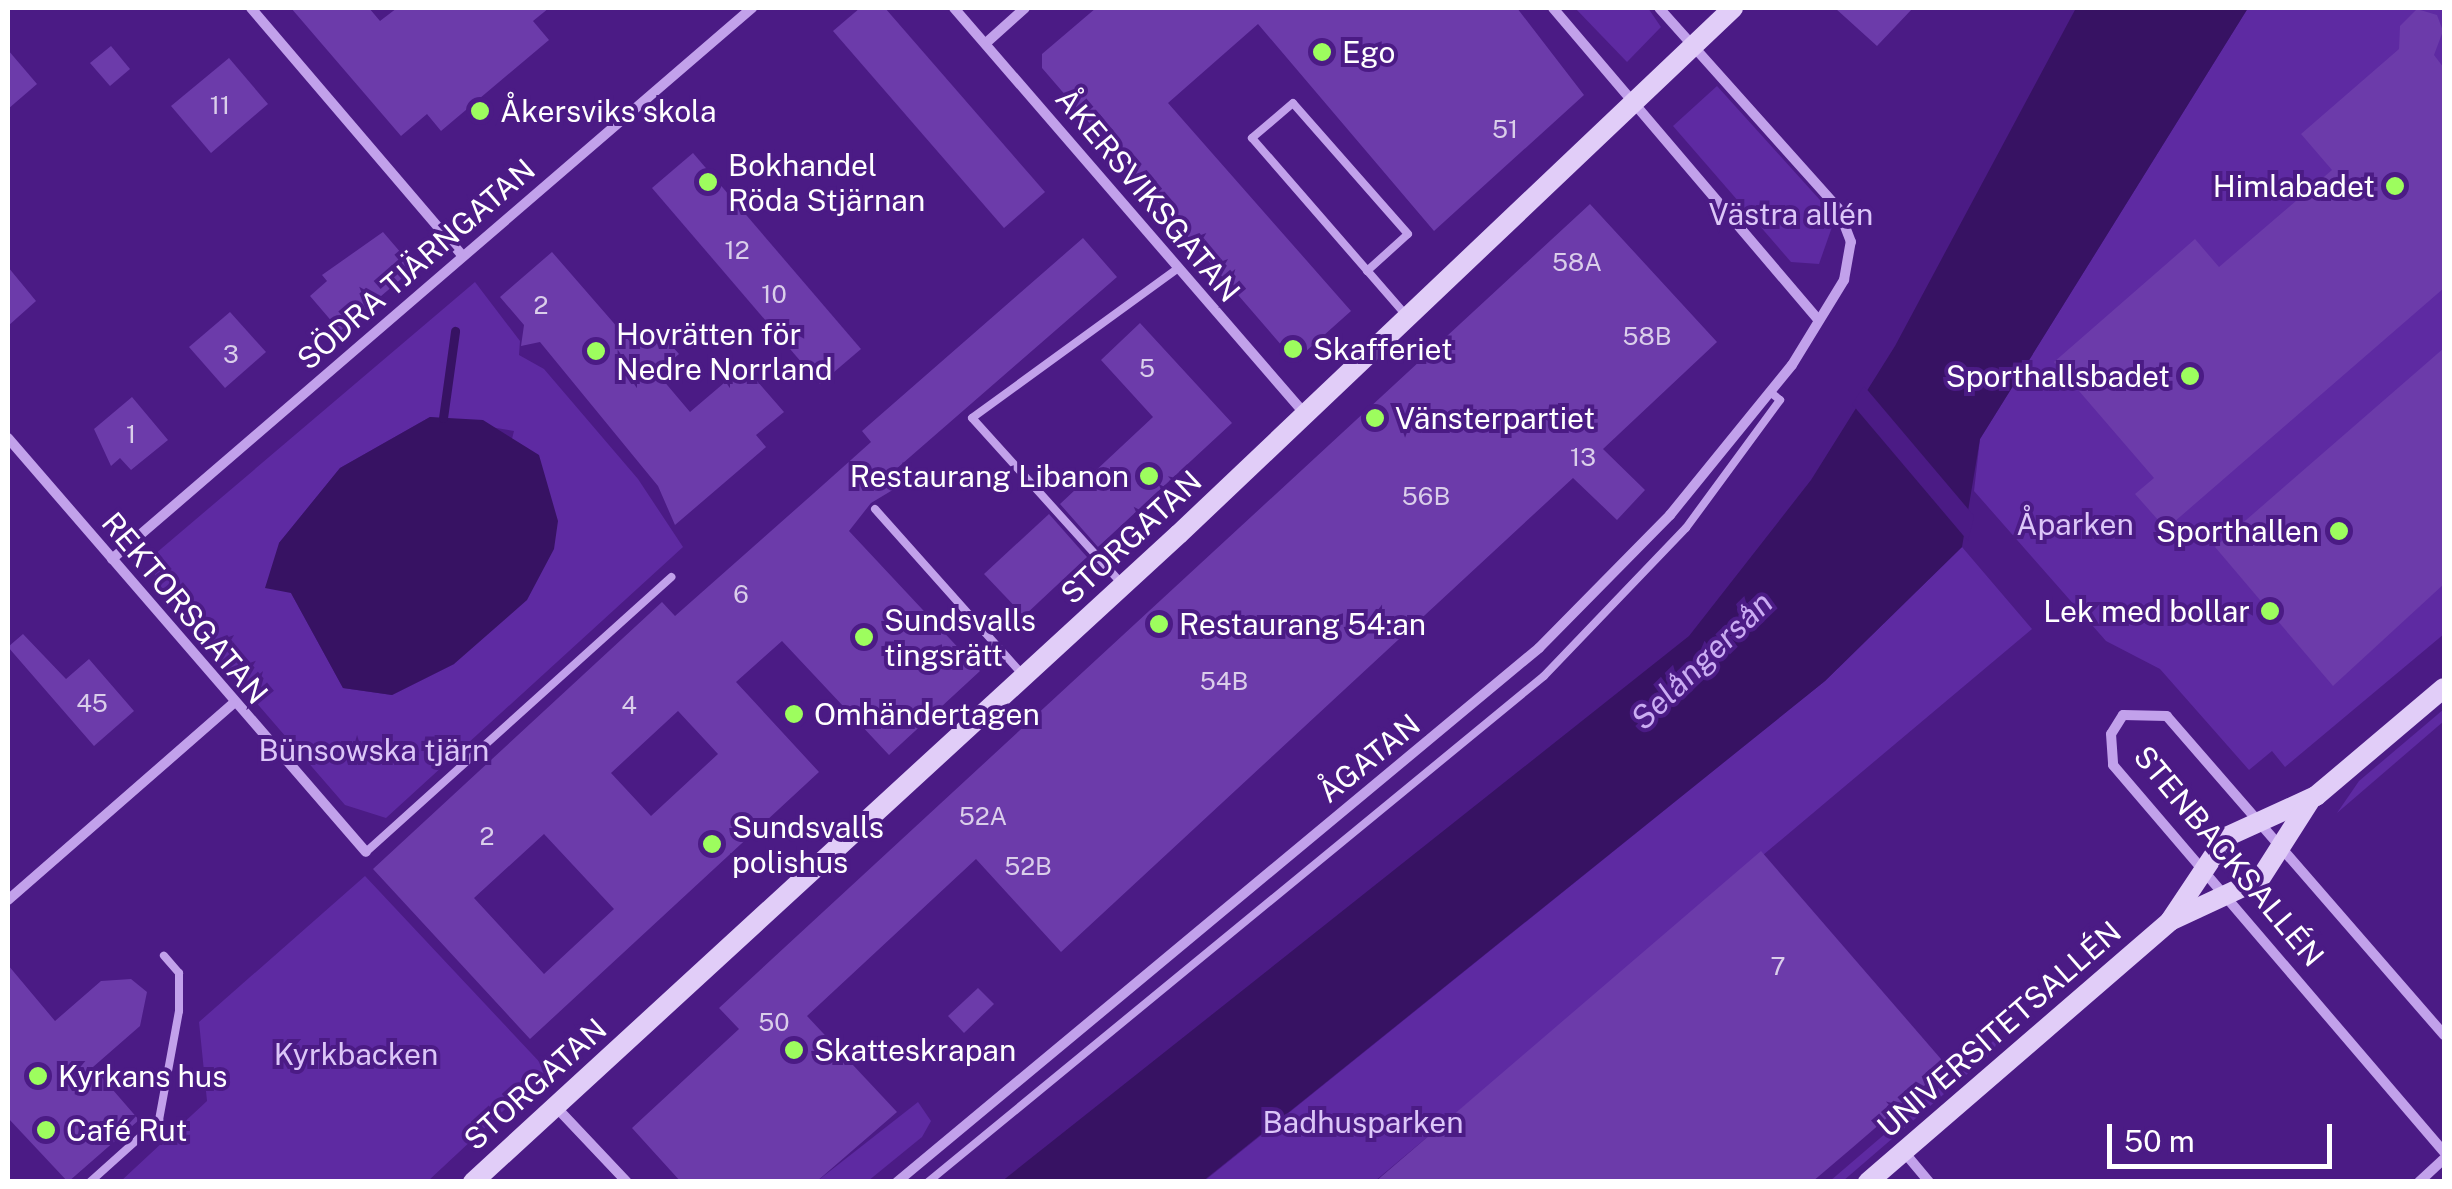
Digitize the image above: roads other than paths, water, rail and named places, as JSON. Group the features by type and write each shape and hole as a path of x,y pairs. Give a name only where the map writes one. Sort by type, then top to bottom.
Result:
{"street":[{"path":"250,8 462,255"},
{"name":"SÖDRA TJÄRNGATAN","path":"112,559 752,8"},
{"name":"ÅKERSVIKSGATAN","path":"954,8 1304,414"},
{"path":"986,42 1026,8"},
{"path":"1554,8 1818,320 1848,261 1838,208 1659,8"},
{"name":"STORGATAN","path":"473,1182 1122,586 1637,105 1733,8"},
{"name":"ÅGATAN","path":"897,1182 1539,648 1670,515 1770,392 1818,320"},
{"name":"REKTORSGATAN","path":"8,438 232,704 366,852"},
{"name":"UNIVERSITETSALLÉN","path":"2170,922 2199,867 2258,819 2311,799 2444,688"},
{"path":"8,900 232,704"},
{"name":"STENBACKSALLÉN","path":"2444,1036 2167,716 2123,715 2111,734 2113,765 2444,1155"},
{"name":"UNIVERSITETSALLÉN","path":"1868,1182 2170,922 2230,899 2283,851 2311,799"},
{"path":"556,1107 626,1182"},
{"path":"1903,1152 1929,1182"},
{"path":"2419,1182 2444,1155"}],"lane":[{"path":"1368,271 1408,234 1293,104 1252,138 1408,317"},
{"path":"1122,586 972,418 1178,269"},
{"path":"928,1182 1544,676 1686,528 1780,400 1770,392"},
{"path":"875,509 1024,676"},
{"path":"1670,515 1686,528"},
{"path":"366,852 672,577"},
{"path":"90,1182 159,1120 179,1011 179,972 164,956"}],"water":[{"name":"Selångersån","path":"2076,8 2248,8 1980,439 1962,547 1825,681 1203,1181 1001,1182 1689,636 1811,480 1895,346"},
{"name":"Bünsowska tjärn","path":"430,417 483,420 539,455 558,521 554,549 527,600 454,664 392,695 343,688 291,593 265,588 279,543 340,468"}],"waterway":[{"path":"443,418 455,331"}],"place":[{"name":"Ego","path":"1322,52"},
{"name":"Åkersviks skola","path":"480,111"},
{"name":"Bokhandel Röda Stjärnan","path":"708,182"},
{"name":"Himlabadet","path":"2395,186"},
{"name":"Skafferiet","path":"1293,349"},
{"name":"Hovrätten för Nedre Norrland","path":"596,351"},
{"name":"Sporthallsbadet","path":"2190,376"},
{"name":"Vänsterpartiet","path":"1375,418"},
{"name":"Restaurang Libanon","path":"1149,476"},
{"name":"Sporthallen","path":"2339,531"},
{"name":"Lek med bollar","path":"2270,611"},
{"name":"Restaurang 54:an","path":"1159,624"},
{"name":"Sundsvalls tingsrätt","path":"864,637"},
{"name":"Omhändertagen","path":"794,714"},
{"name":"Sundsvalls polishus","path":"712,844"},
{"name":"Skatteskrapan","path":"794,1050"},
{"name":"Kyrkans hus","path":"38,1076"},
{"name":"Café Rut","path":"46,1130"}],"park label":[{"name":"Västra allén","path":"1791,214"},
{"name":"Åparken","path":"2075,524"},
{"name":"Kyrkbacken","path":"356,1054"},
{"name":"Badhusparken","path":"1363,1122"}]}
